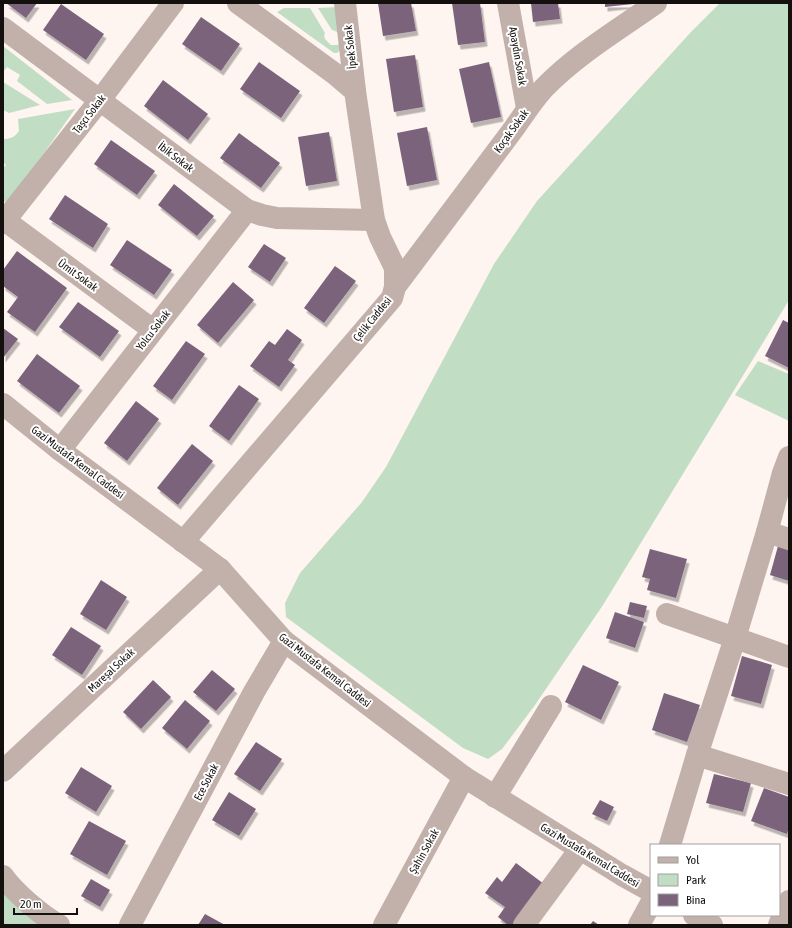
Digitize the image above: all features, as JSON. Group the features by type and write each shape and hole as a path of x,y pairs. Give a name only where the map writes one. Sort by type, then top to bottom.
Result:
{"street":[{"name":"Taşcı Sokak","path":"4,221 100,100 173,3"},
{"path":"238,3 336,74 355,91"},
{"name":"İpek Sokak","path":"345,3 355,91"},
{"name":"Apaydın Sokak","path":"508,3 527,108"},
{"name":"Koçak Sokak","path":"395,287 515,127 527,108 544,88 577,58 656,3"},
{"name":"İbik Sokak","path":"3,28 247,210 277,218 374,220"},
{"name":"Çelik Caddesi","path":"183,542 392,298 395,287 395,268 380,237 374,220 355,91"},
{"name":"Yolcu Sokak","path":"60,450 247,210"},
{"name":"Ümit Sokak","path":"4,221 153,330"},
{"name":"Gazi Mustafa Kemal Caddesi","path":"3,404 60,450 220,569 284,641 464,777 622,875 650,890"},
{"path":"670,844 735,638 789,457"},
{"path":"767,532 789,539"},
{"name":"Mareşal Sokak","path":"3,771 220,569"},
{"path":"667,614 789,657"},
{"name":"Ece Sokak","path":"130,925 250,699 284,641"},
{"path":"495,797 551,706"},
{"path":"697,755 789,784"},
{"name":"Şahin Sokak","path":"384,925 464,777"},
{"path":"524,925 580,849"},
{"path":"3,876 26,900 53,922 60,925"},
{"path":"779,925 789,901"},
{"path":"639,925 650,905"},
{"path":"696,916 712,925"}],"green space":[{"path":"720,3 789,3 789,300 603,605 535,705 502,749 488,759 463,748 286,617 285,603 300,573 362,502 386,467 494,264 537,201 691,32"},
{"path":"339,7 343,47 337,53 334,53 277,12 284,8 310,8 325,33 325,39 331,45 338,45 340,40 339,34 332,30 318,8"},
{"path":"3,46 72,100 47,104 17,81 20,75 7,67 3,72"},
{"path":"3,82 40,105 9,113 3,110"},
{"path":"75,109 11,200 3,202 3,168 6,165 3,162 3,139 8,139 14,136 19,131 18,119"},
{"path":"758,361 789,374 789,421 735,395"},
{"path":"3,887 39,925 3,925"}],"building":[{"path":"6,3 37,3 26,18"},
{"path":"378,3 411,3 416,31 383,36"},
{"path":"452,3 480,3 485,42 458,45"},
{"path":"531,3 558,3 560,19 533,22"},
{"path":"605,3 633,3 633,4 605,7"},
{"path":"61,4 104,34 86,60 43,30"},
{"path":"201,17 240,44 221,71 182,44"},
{"path":"415,55 423,107 394,112 386,59"},
{"path":"259,62 300,91 281,118 240,89"},
{"path":"489,62 501,117 471,123 459,69"},
{"path":"163,80 208,114 188,140 144,106"},
{"path":"427,127 437,180 407,186 397,133"},
{"path":"329,132 337,181 306,186 298,137"},
{"path":"239,133 280,163 261,188 220,158"},
{"path":"111,140 155,171 137,195 94,164"},
{"path":"174,184 214,216 197,236 158,205"},
{"path":"65,195 108,224 93,248 49,219"},
{"path":"127,240 172,270 154,295 110,265"},
{"path":"264,244 286,258 270,282 248,267"},
{"path":"17,251 67,288 35,332 7,312 18,297 3,286 3,270"},
{"path":"335,266 356,281 324,323 304,308"},
{"path":"233,282 254,300 218,343 197,325"},
{"path":"78,302 119,331 100,357 59,327"},
{"path":"783,320 789,323 789,368 765,356"},
{"path":"3,328 18,339 3,358"},
{"path":"287,329 302,340 288,360 295,365 279,387 250,366 269,341 275,345"},
{"path":"186,341 205,354 172,400 153,386"},
{"path":"37,354 80,386 59,413 17,381"},
{"path":"239,385 259,399 229,441 209,426"},
{"path":"136,401 159,419 127,461 104,443"},
{"path":"192,444 213,461 178,505 157,488"},
{"path":"778,546 789,549 789,581 770,575"},
{"path":"650,549 687,559 676,598 647,590 650,579 642,577"},
{"path":"101,580 127,597 106,630 80,614"},
{"path":"630,602 647,606 644,618 627,614"},
{"path":"615,612 644,622 635,648 606,638"},
{"path":"71,627 101,646 82,675 52,655"},
{"path":"742,656 772,665 761,704 731,696"},
{"path":"583,665 619,682 601,720 565,702"},
{"path":"212,670 235,689 216,711 193,692"},
{"path":"153,680 171,697 141,729 123,712"},
{"path":"664,693 700,705 687,742 652,730"},
{"path":"185,700 210,721 187,749 162,728"},
{"path":"256,742 282,759 260,791 234,774"},
{"path":"81,767 112,786 96,812 65,793"},
{"path":"714,774 751,783 743,812 706,803"},
{"path":"764,788 789,797 789,827 787,834 751,821"},
{"path":"229,792 256,809 239,836 212,820"},
{"path":"600,800 614,807 607,821 592,814"},
{"path":"89,821 126,841 107,875 70,854"},
{"path":"516,863 548,887 520,925 508,925 498,917 505,907 485,893 497,877 502,882"},
{"path":"91,879 110,890 100,907 81,896"},
{"path":"205,914 225,925 198,925"},
{"path":"593,921 599,925 590,925"}]}
